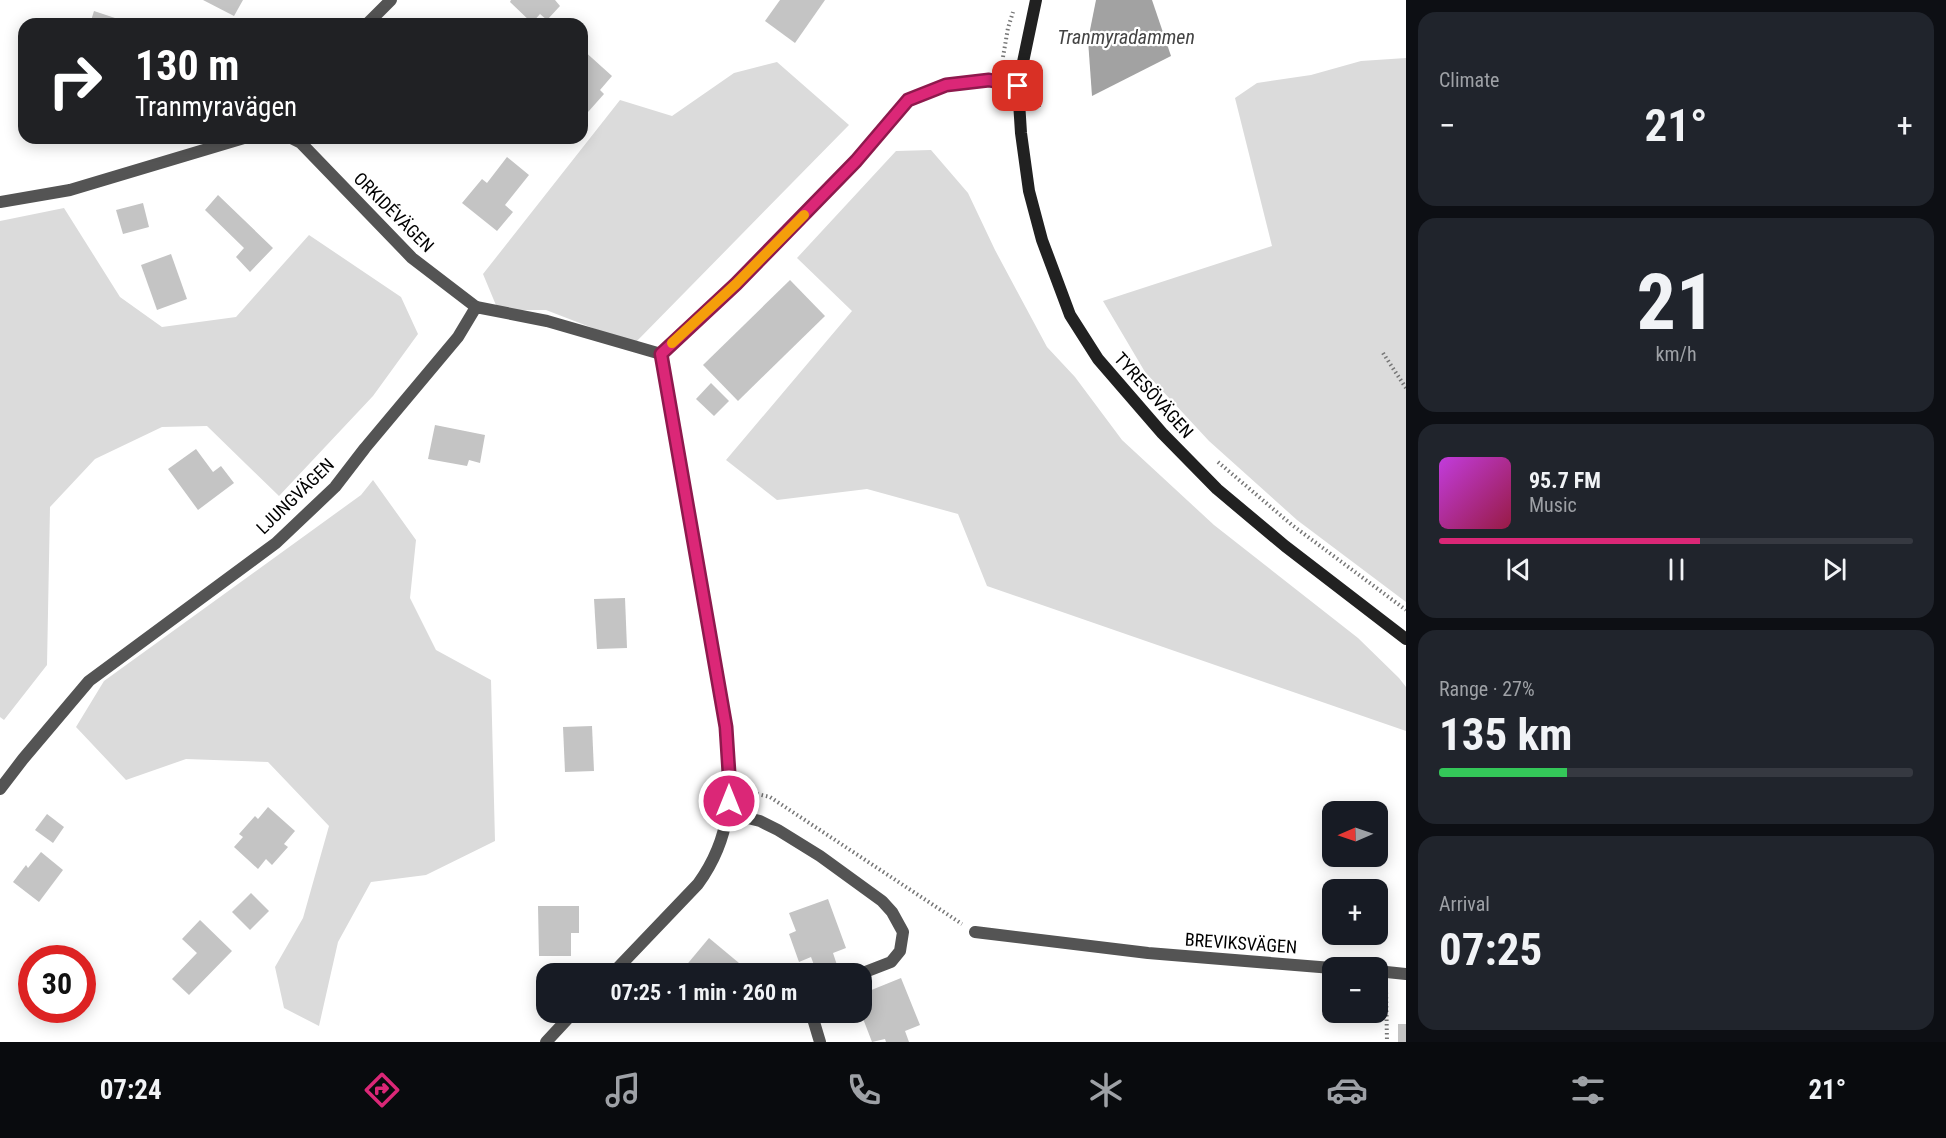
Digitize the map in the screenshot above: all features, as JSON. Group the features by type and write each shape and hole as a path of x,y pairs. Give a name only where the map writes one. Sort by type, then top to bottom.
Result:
{"main road":[{"path":"1018,86 1036,0"},
{"name":"TYRESÖVÄGEN","path":"1018,86 1021,133 1029,191 1042,240 1070,315 1098,359 1162,433 1217,489 1285,546 1406,639"}],"street":[{"path":"372,18 392,0"},
{"path":"661,354 736,284 856,161 908,100 946,85 989,80 1018,86"},
{"path":"0,202 70,190 224,144"},
{"name":"ORKIDÉVÄGEN","path":"302,144 412,258 476,307"},
{"path":"476,307 547,321 661,354"},
{"name":"LJUNGVÄGEN","path":"0,789 89,681 276,543 335,487 458,337 476,307"},
{"path":"623,963 684,899 709,869 725,832 730,789 726,727 661,354"},
{"path":"727,813 760,820 778,830 820,856 882,901 892,912 903,932 900,951 891,962 872,969"},
{"name":"BREVIKSVÄGEN","path":"975,932 1148,953 1322,967"},
{"path":"1388,973 1406,974"},
{"path":"546,1042 564,1023"},
{"path":"814,1023 819,1042"}],"path":[{"path":"989,80 1002,68 1008,28 1014,9"},
{"path":"1039,113 1042,60"},
{"path":"1383,352 1406,388"},
{"path":"1215,459 1292,525 1406,610"},
{"path":"730,789 770,797 975,932"},
{"path":"1385,1023 1387,1042"}],"shaded area":[{"path":"1406,58 1406,602 1297,520 1209,441 1145,372 1103,301 1272,246 1235,98 1257,83 1311,75 1361,61"},
{"path":"777,62 849,125 634,344 546,310 498,310 483,274 585,144 588,144 588,141 620,100 672,116 734,73"},
{"path":"931,150 968,193 995,250 1047,347 1075,377 1122,440 1214,525 1358,638 1399,678 1406,687 1406,731 987,586 958,514 867,489 777,500 726,460 852,311 797,258 896,151"},
{"path":"64,208 120,297 162,327 236,317 309,235 401,297 418,334 373,396 279,496 207,426 162,427 95,459 50,507 47,665 4,720 0,717 0,221"},
{"path":"373,480 416,540 410,598 436,650 491,680 495,841 426,875 371,882 338,942 319,1026 284,1008 275,967 303,918 329,826 268,762 186,759 126,780 76,727 104,681 361,495"}],"water":[{"name":"Tranmyradammen","path":"1096,0 1152,0 1171,56 1092,96 1088,40"}],"building":[{"path":"203,0 243,0 234,16"},
{"path":"511,0 555,0 560,6 549,18 540,14 536,18 527,18 510,2"},
{"path":"780,0 825,0 795,43 765,21"},
{"path":"94,11 115,18 92,18"},
{"path":"588,54 612,76 600,90 604,94 588,112"},
{"path":"507,157 529,175 505,205 513,212 497,231 462,203 482,179 487,183"},
{"path":"218,195 273,248 250,272 236,257 244,248 205,210"},
{"path":"143,203 149,227 123,234 116,210"},
{"path":"171,254 187,299 157,310 141,265"},
{"path":"790,280 825,316 738,401 703,365"},
{"path":"711,383 729,401 714,416 696,399"},
{"path":"435,425 485,435 480,463 469,460 467,466 428,459"},
{"path":"196,449 213,472 221,466 234,483 198,510 168,469"},
{"path":"625,598 627,648 597,649 594,599"},
{"path":"592,726 594,771 565,772 563,727"},
{"path":"268,807 295,831 284,844 288,847 272,865 266,859 258,869 234,847 243,837 239,834 255,816 258,819"},
{"path":"47,814 64,827 53,843 35,830"},
{"path":"41,852 63,870 39,902 13,882 26,865 28,868"},
{"path":"251,893 269,911 250,930 232,912"},
{"path":"828,899 846,948 833,953 836,963 813,963 811,957 799,962 789,934 796,931 789,913"},
{"path":"538,906 579,906 579,933 571,933 571,956 539,956"},
{"path":"200,920 232,951 189,995 172,979 197,953 182,939"},
{"path":"709,938 739,963 688,963"},
{"path":"901,978 920,1025 905,1031 909,1042 886,1042 885,1039 872,1042 865,1023 872,1023 872,990"},
{"path":"1398,1024 1406,1024 1406,1042 1398,1042"}],"slow traffic":[{"path":"672,343 736,284 804,215"}],"route":[{"path":"729,801 726,727 661,354 736,284 856,161 908,100 946,85 989,80 1018,86"}]}
